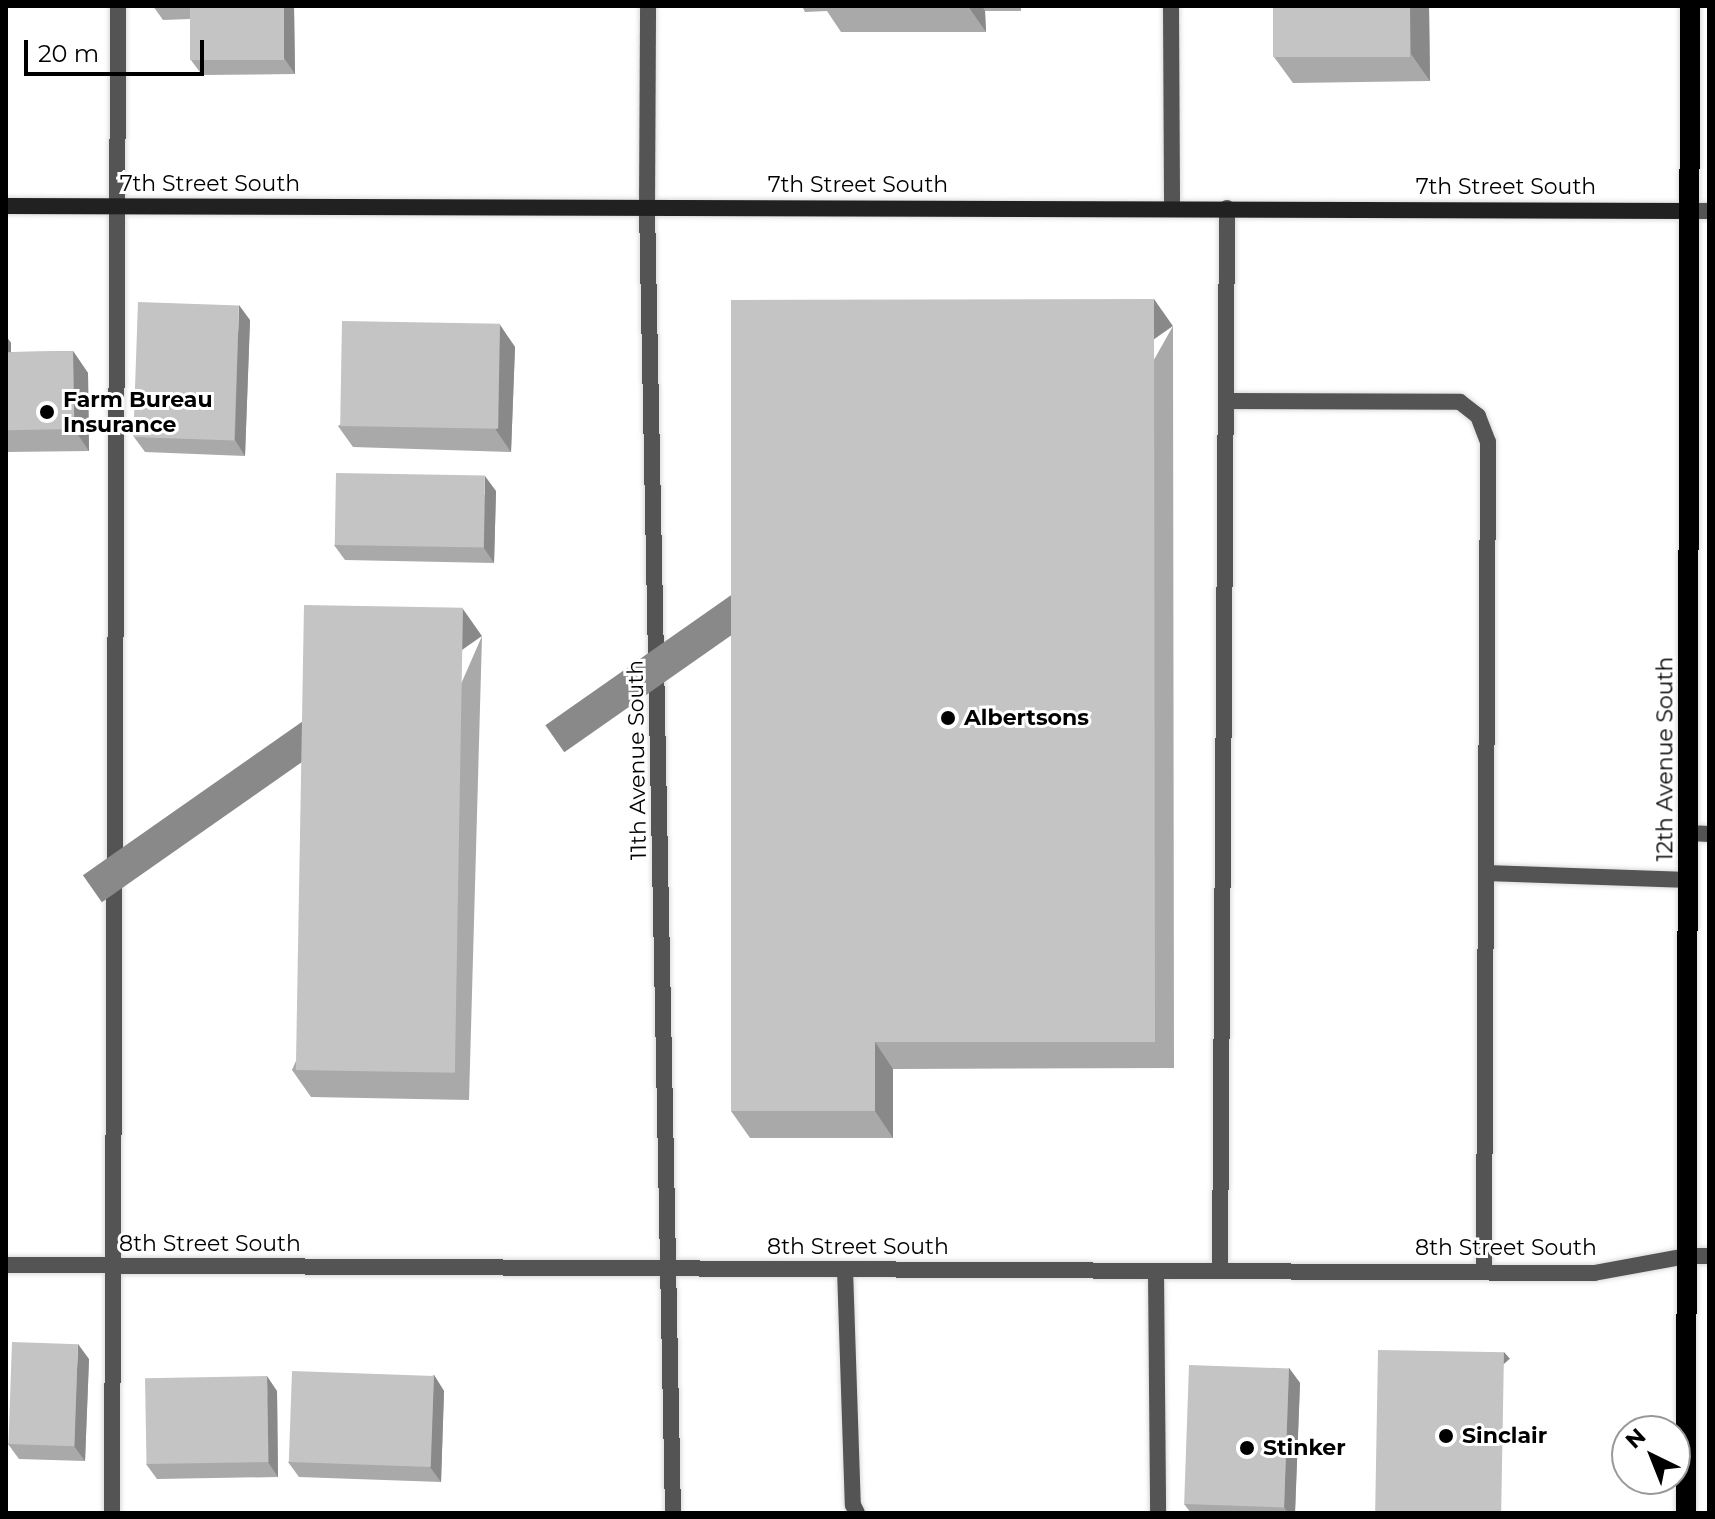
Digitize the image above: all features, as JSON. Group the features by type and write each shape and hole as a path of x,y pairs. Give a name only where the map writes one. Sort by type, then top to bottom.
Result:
{"main road":[{"name":"12th Avenue South","path":"1686,1513 1689,880 1699,834 1700,211 1690,6"},
{"name":"7th Street South","path":"6,206 1700,211"}],"street":[{"path":"112,1513 118,6"},
{"name":"11th Avenue South","path":"648,6 647,207 673,1513"},
{"path":"1171,6 1172,208"},
{"path":"1220,1268 1227,208"},
{"path":"1226,401 1460,402 1478,416 1488,442 1484,1272"},
{"path":"1486,873 1689,880"},
{"name":"8th Street South","path":"6,1265 1156,1271 1220,1268 1594,1273 1687,1256 1709,1256"},
{"path":"845,1269 853,1505 857,1513"},
{"path":"1156,1271 1158,1513"}],"building":[{"path":"190,6 284,6 284,60 190,60"},
{"path":"1273,6 1410,6 1410,57 1273,57"},
{"path":"1154,299 1155,1042 875,1042 875,1111 731,1111 731,300"},
{"path":"138,302 239,306 234,440 133,437"},
{"path":"342,321 500,324 498,429 340,426"},
{"path":"73,351 74,429 7,430 6,352"},
{"path":"336,473 485,476 484,548 335,545"},
{"path":"304,605 463,608 455,1073 296,1070"},
{"path":"12,1342 78,1344 74,1446 8,1444"},
{"name":"Sinclair","path":"1378,1350 1504,1352 1501,1513 1375,1513"},
{"name":"Stinker","path":"1189,1365 1289,1368 1284,1507 1184,1504"},
{"path":"292,1371 434,1376 431,1467 289,1462"},
{"path":"267,1376 269,1462 147,1464 145,1378"}],"place":[{"name":"Farm Bureau Insurance","path":"47,412"},
{"name":"Albertsons","path":"948,718"},
{"name":"Sinclair","path":"1446,1436"},
{"name":"Stinker","path":"1247,1448"}]}
